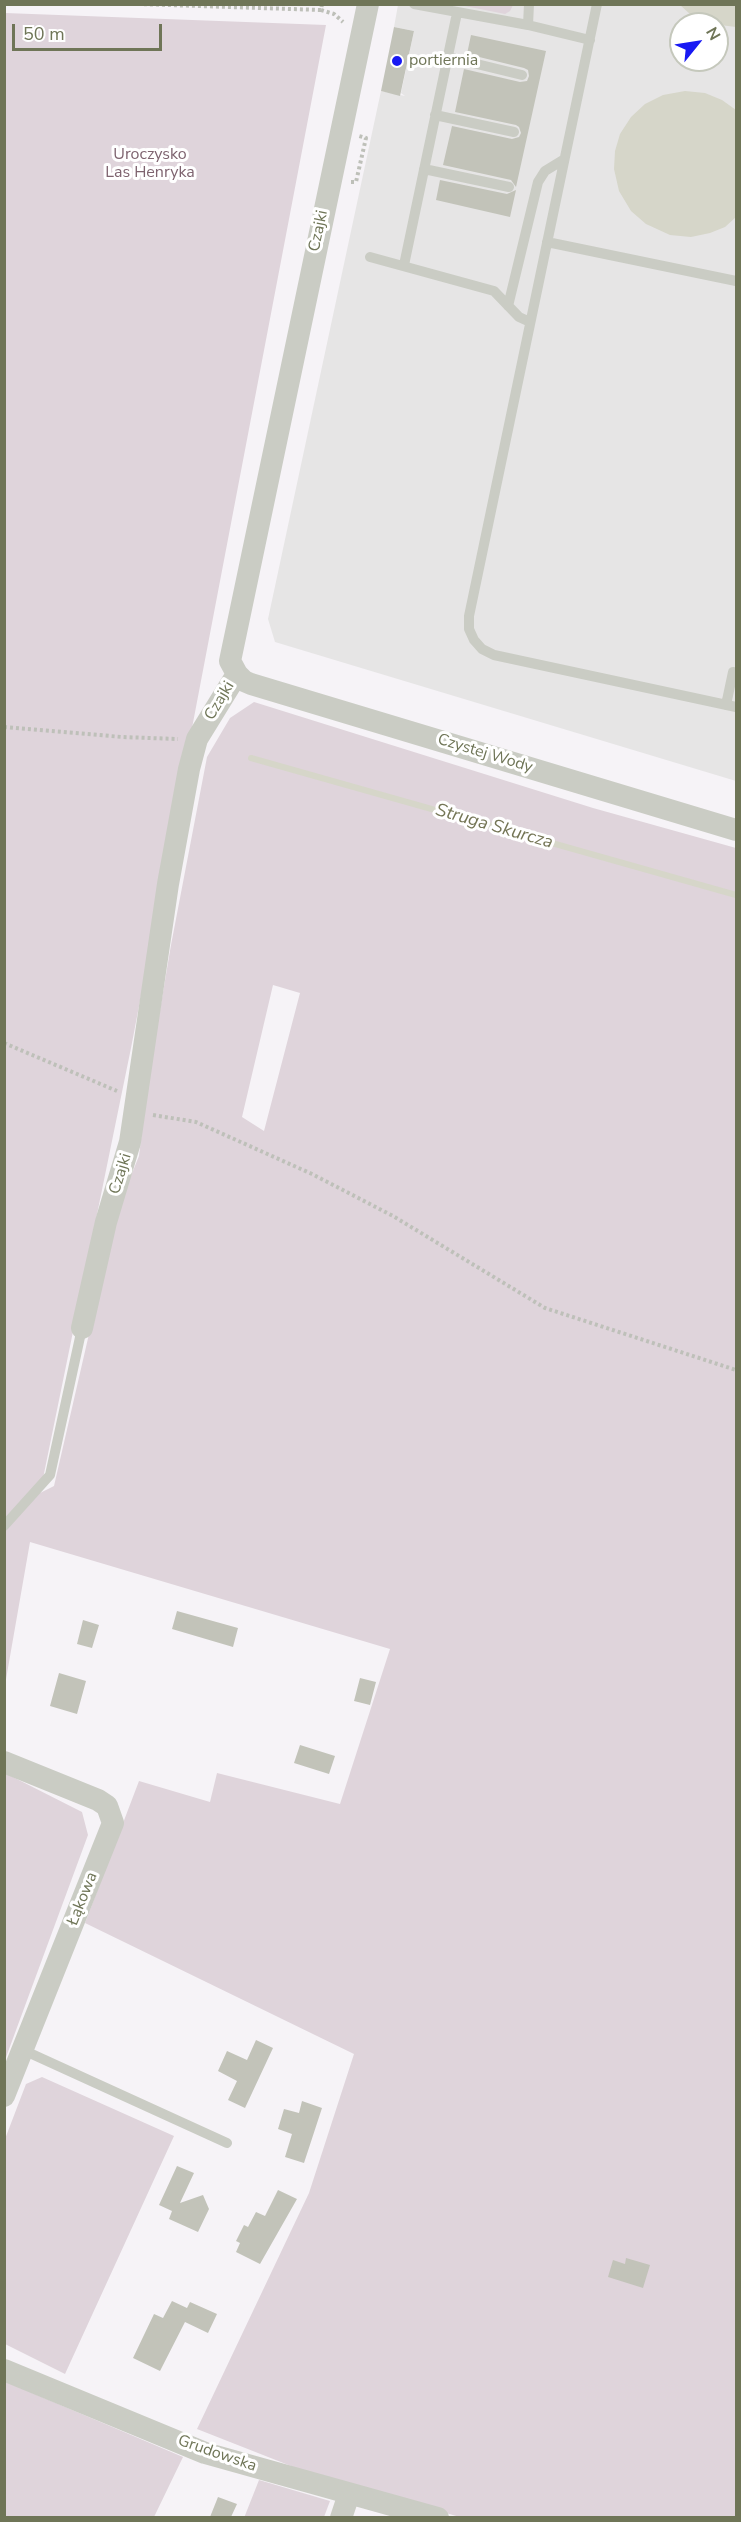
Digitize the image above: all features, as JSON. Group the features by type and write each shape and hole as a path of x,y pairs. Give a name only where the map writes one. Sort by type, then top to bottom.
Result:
{"street":[{"name":"Czajki","path":"82,1328 106,1222 130,1142 168,884 189,769 197,739 237,674 230,661 231,651 368,4"},
{"name":"Czystej Wody","path":"237,674 244,681 252,684 736,830"},
{"name":"Łąkowa","path":"4,1762 98,1800 107,1806 113,1823 4,2096"},
{"name":"Grudowska","path":"4,2370 205,2453 438,2517"},
{"path":"341,2517 349,2494"}],"lane":[{"path":"414,4 441,7 457,13 528,25 590,40"},
{"path":"528,25 529,4"},
{"path":"597,4 469,616 469,629 474,640 482,649 494,655 731,706 733,672 736,673"},
{"path":"404,265 457,13"},
{"path":"448,57 522,75"},
{"path":"435,116 514,132"},
{"path":"508,306 538,182 546,171 563,160"},
{"path":"424,169 509,187"},
{"path":"547,242 736,281"},
{"path":"370,257 494,291 519,317 530,322"},
{"path":"4,1526 50,1475 82,1328"},
{"path":"23,2050 226,2143"}],"path":[{"path":"138,4 321,10"},
{"path":"344,183 356,182 366,138 357,136"},
{"path":"4,727 122,737 197,739"},
{"path":"4,1043 136,1106 196,1122 312,1174 393,1216 544,1308 736,1370"}],"shaded area":[{"path":"398,5 736,5 736,781 275,642 268,619 381,91 405,96 401,93 414,31 394,27"},
{"path":"680,5 736,5 736,27 729,26 729,12 688,12"},
{"path":"685,91 705,93 722,100 736,110 736,217 725,227 691,237 670,235 646,224 631,211 619,191 614,169 615,151 620,134 631,117 645,104 663,95"}],"green space":[{"path":"512,4 513,5 505,14 460,5"},
{"name":"Uroczysko Las Henryka","path":"5,13 326,25 131,1048 40,1493 54,1486 118,1208 139,1156 148,1081 171,945 207,757 230,718 254,702 593,808 736,848 736,2517 460,2517 324,2479 197,2429 309,2193 354,2054 85,1923 139,1781 210,1802 217,1773 340,1804 390,1649 30,1542 5,1685","holes":["273,985 300,993 264,1131 242,1117"]},
{"path":"5,1773 82,1812 88,1835 5,2060"},
{"path":"42,2077 174,2136 65,2374 5,2344 5,2139 26,2084"},
{"path":"4,2381 183,2457 154,2517 5,2517"},
{"path":"259,2480 330,2501 324,2517 244,2518"}],"building":[{"name":"portiernia","path":"394,27 414,31 400,96 381,91"},
{"path":"471,35 546,51 516,187 511,180 443,165 452,126 512,139 519,137 521,133 516,125 455,112 464,69 520,82 527,81 529,76 528,70 524,68 467,54"},
{"path":"440,180 507,194 516,190 510,217 436,200"},
{"path":"177,1611 238,1628 233,1647 172,1629"},
{"path":"83,1620 99,1625 92,1648 77,1644"},
{"path":"59,1673 86,1681 77,1714 50,1706"},
{"path":"360,1678 376,1682 370,1705 354,1701"},
{"path":"300,1745 335,1756 329,1774 294,1763"},
{"path":"256,2040 273,2048 245,2108 228,2100 237,2081 218,2071 227,2051 247,2060"},
{"path":"302,2101 322,2108 304,2163 285,2157 292,2134 278,2129 284,2109 299,2113"},
{"path":"177,2166 194,2173 180,2203 203,2195 209,2209 198,2232 169,2219 172,2211 159,2205"},
{"path":"278,2190 297,2199 260,2264 236,2252 240,2243 236,2241 244,2225 248,2227 256,2212 265,2216"},
{"path":"626,2258 650,2265 643,2288 608,2277 613,2260 625,2264"},
{"path":"172,2301 187,2308 190,2302 217,2314 208,2333 185,2322 160,2371 133,2358 154,2314 163,2318"},
{"path":"218,2497 237,2504 231,2517 210,2517"}],"waterway":[{"name":"Struga Skurcza","path":"251,758 736,895"}],"place":[{"name":"portiernia","path":"397,61"}]}
